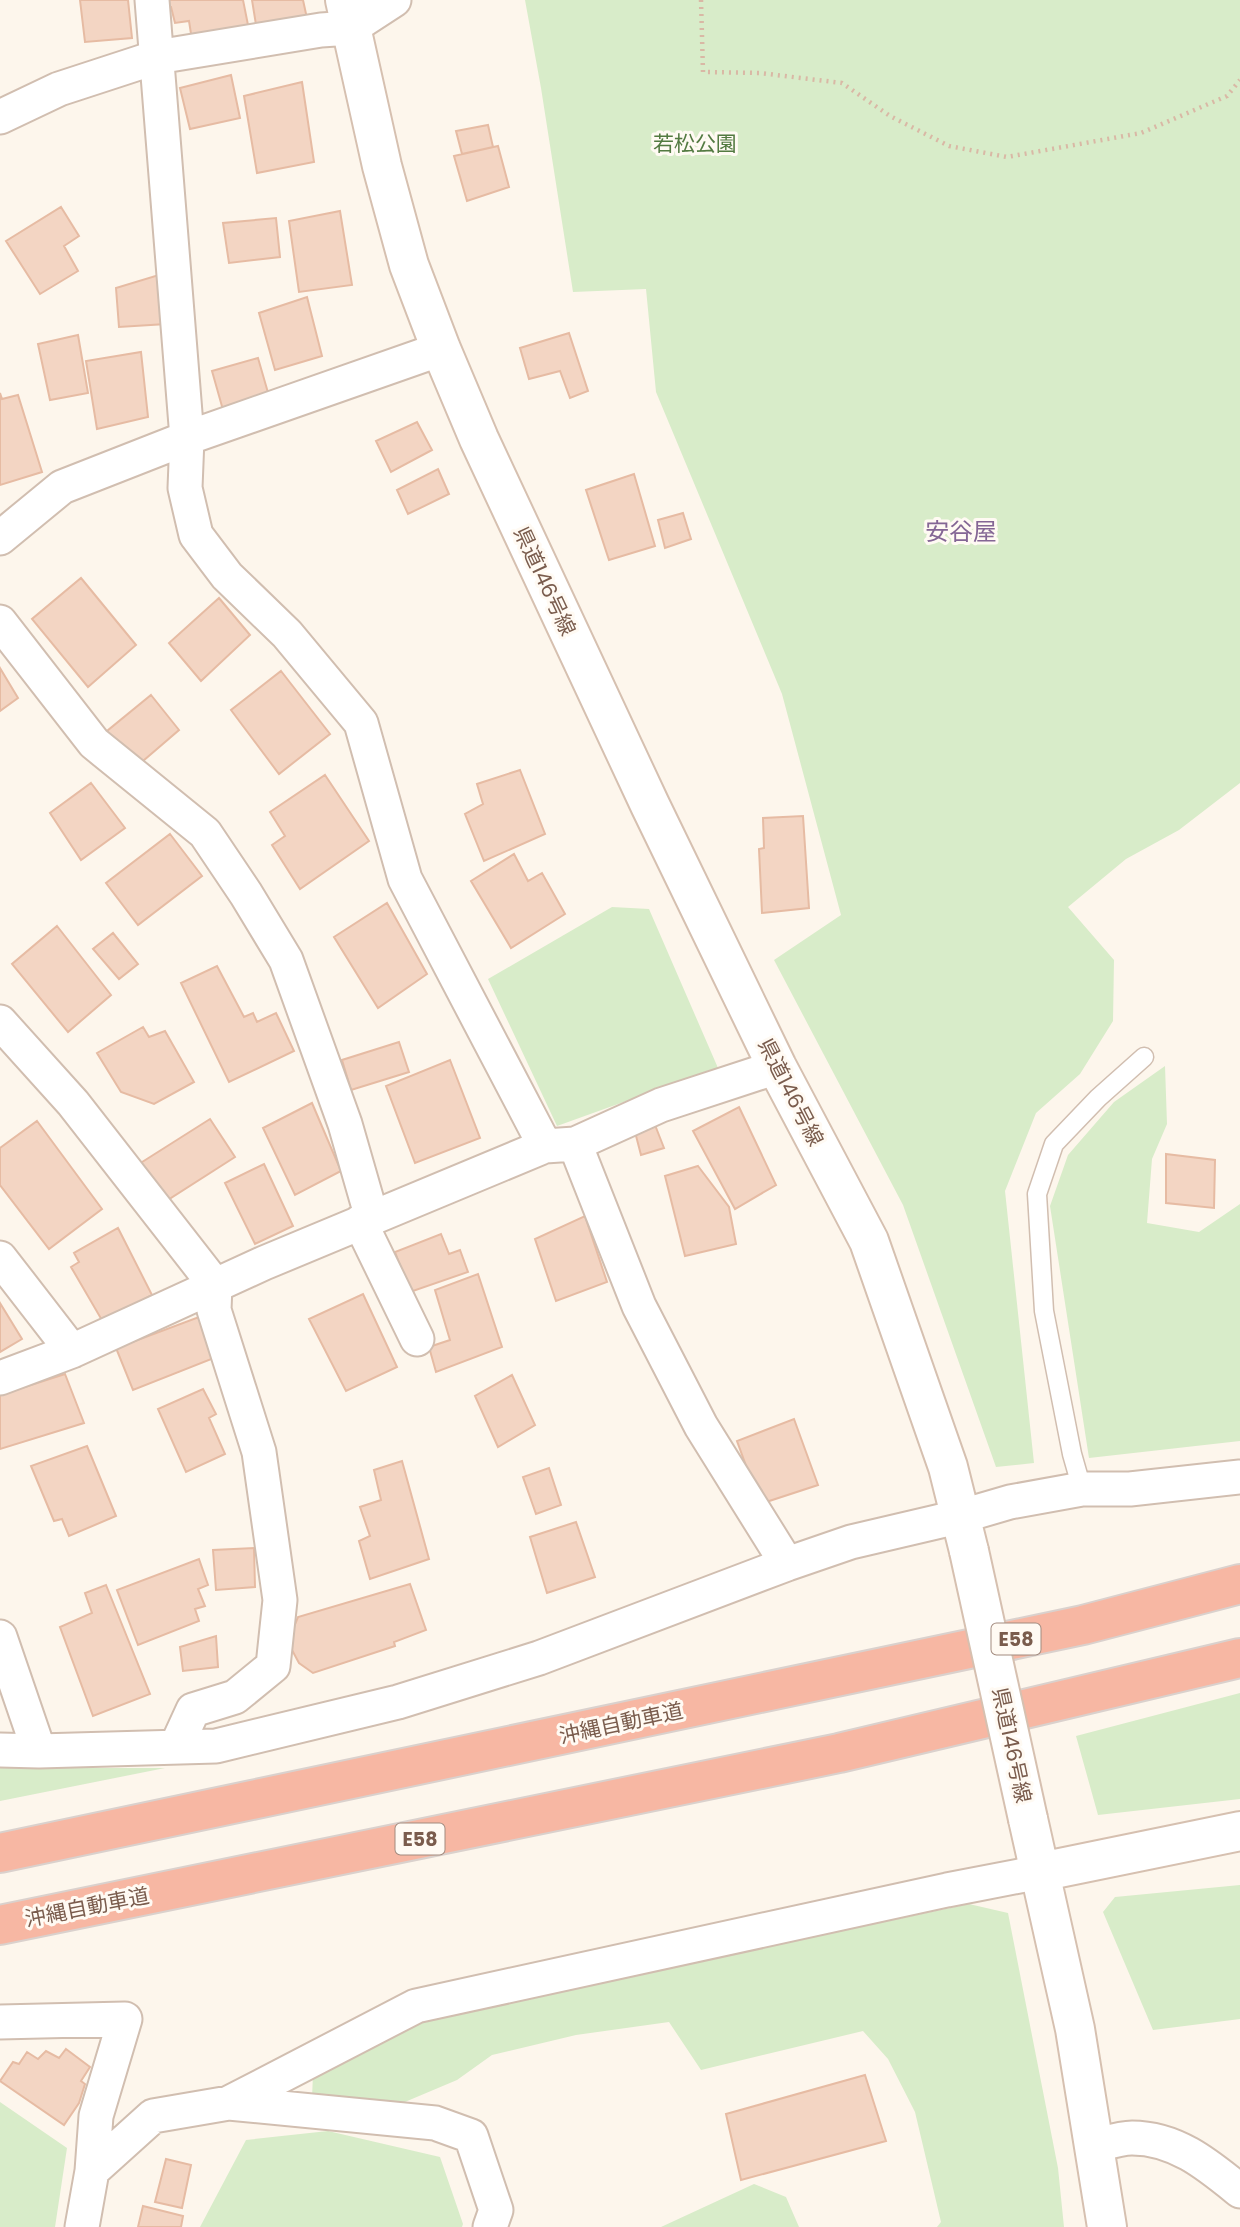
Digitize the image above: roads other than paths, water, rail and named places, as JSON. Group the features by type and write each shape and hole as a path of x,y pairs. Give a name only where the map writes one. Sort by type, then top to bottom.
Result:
{"highway":[{"name":"沖縄自動車道","path":"0,1853 1083,1625 1240,1584"},
{"name":"沖縄自動車道","path":"0,1925 839,1753 1240,1658"}],"main road":[{"name":"県道146号線","path":"348,14 382,166 406,253 441,349 479,439 650,805 777,1067 869,1241 948,1466 1075,2029 1107,2227"},
{"path":"1041,1872 1240,1831"}],"street":[{"path":"152,0 187,438 185,488 196,535 228,576 287,634 361,723 405,879 560,1145 701,1426 787,1564"},
{"path":"0,117 59,89 157,57 321,30 348,14 394,0"},
{"path":"0,538 62,487 187,438 441,349"},
{"path":"0,622 94,743 205,833 286,960 345,1124 366,1220 417,1339"},
{"path":"0,1022 73,1102 215,1285 214,1310 259,1452 280,1600 273,1666 235,1697 193,1710 176,1747"},
{"path":"0,1378 72,1351 366,1220 661,1105 777,1067"},
{"path":"0,1258 72,1351"},
{"path":"0,1750 39,1752 216,1746 398,1702 539,1658 851,1542 965,1534 1010,1502 1082,1489 1130,1489 1240,1477"},
{"path":"0,1637 39,1752"},
{"path":"229,2103 416,2006 947,1890 1041,1872"},
{"path":"0,2022 125,2018 96,2116 92,2172 82,2227"},
{"path":"92,2172 153,2116 229,2103 435,2123 471,2136 496,2210 490,2227"},
{"path":"1094,2146 1131,2137 1168,2143 1200,2159 1240,2190"}],"lane":[{"path":"1082,1489 1072,1454 1044,1311 1037,1194 1054,1144 1098,1098 1144,1057"}],"district":[{"name":"安谷屋","path":"961,531"}],"park label":[{"name":"若松公園","path":"695,143"}]}
